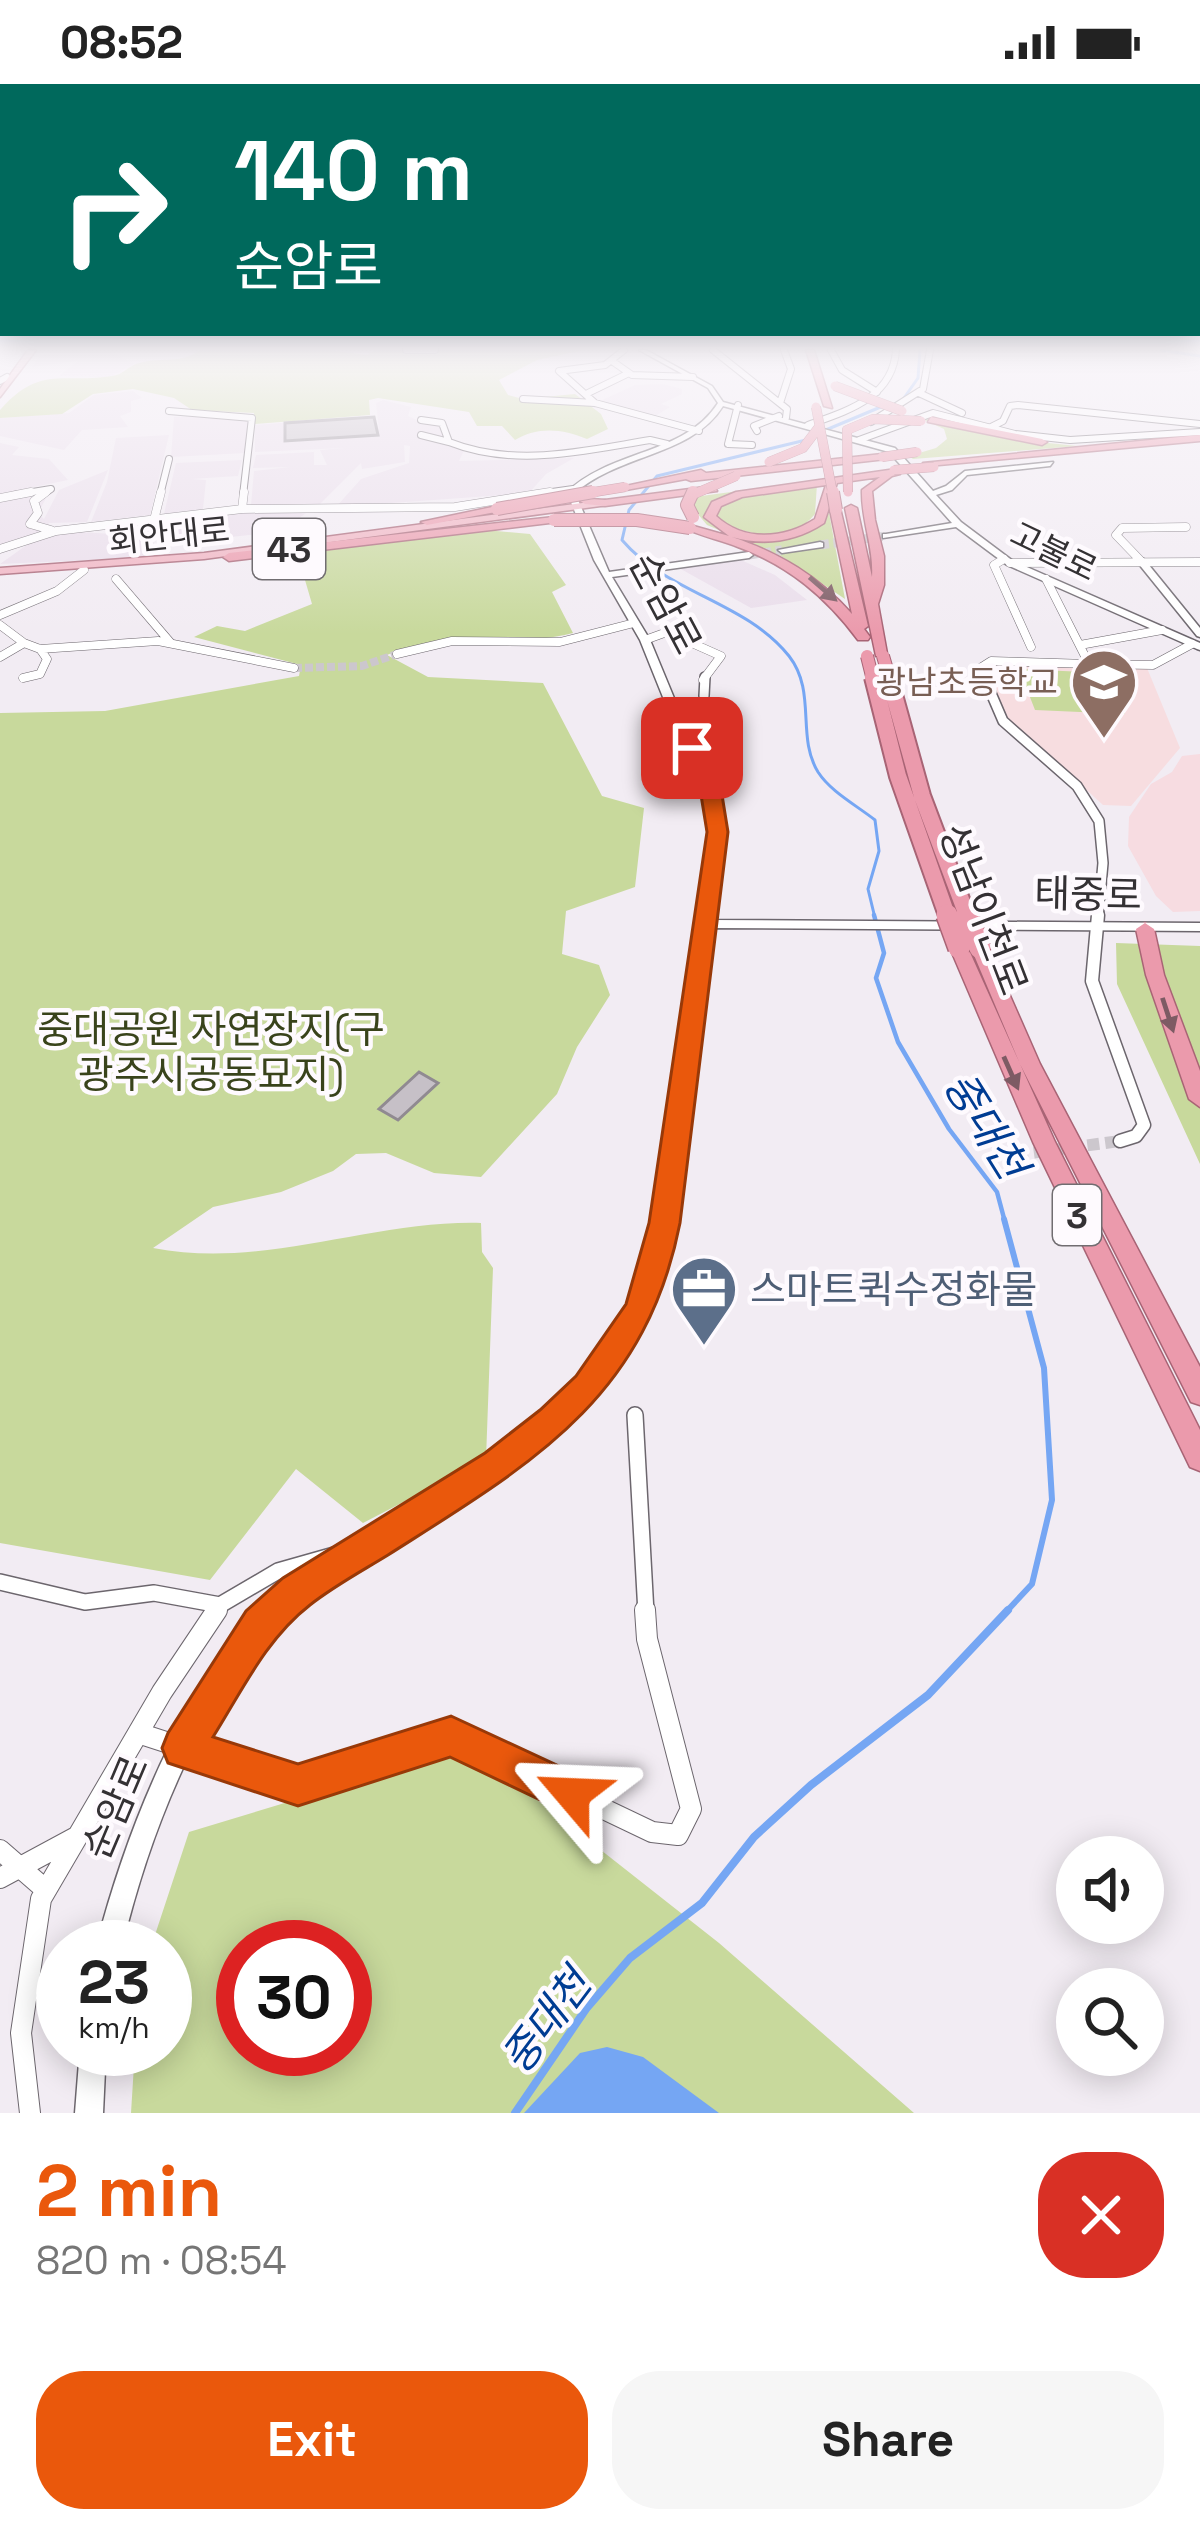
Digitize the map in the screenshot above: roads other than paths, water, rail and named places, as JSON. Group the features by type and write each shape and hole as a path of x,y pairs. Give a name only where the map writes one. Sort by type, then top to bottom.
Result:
{"highway":[{"path":"317,541 769,462 804,445"},
{"name":"성남이천로","path":"820,445 863,637 875,656 922,796 1006,1064 1090,1243 1200,1458"},
{"name":"성남이천로","path":"834,445 848,492 837,509"},
{"path":"847,445 848,492"},
{"path":"837,509 802,532 769,538 723,529 710,517 716,504 740,494 927,458 1078,445"},
{"path":"577,507 927,458 1119,445"},
{"path":"705,474 893,466"},
{"path":"692,523 687,506 694,491 736,476 893,466"},
{"path":"872,604 882,563 866,504 867,490 893,466"},
{"path":"577,507 594,511 605,505"},
{"name":"성남이천로","path":"837,509 872,604 875,656"},
{"path":"229,557 546,515 692,523 825,589 863,637"},
{"path":"1144,929 1176,1039 1200,1099"},
{"name":"성남이천로","path":"970,948 1200,1394"},
{"path":"1125,1249 1200,1368"}],"main road":[{"name":"회안대로","path":"0,574 183,558 546,515 577,507"},
{"path":"546,515 577,507"},
{"name":"회안대로","path":"0,574 229,557"}],"street":[{"path":"242,509 249,445"},
{"path":"456,445 482,455 542,457 620,445"},
{"path":"0,551 56,531 242,509 577,507 608,464 665,445"},
{"path":"744,445 752,445"},
{"path":"865,445 934,493 958,524"},
{"path":"154,520 169,459"},
{"name":"고불로","path":"934,493 950,488 965,473 1050,464"},
{"path":"0,498 52,489 34,502 38,513 30,524 56,531"},
{"name":"순암로","path":"117,1920 142,1829 183,1748 260,1625 297,1591 498,1465 552,1422 588,1388 639,1312 655,1270 716,814 645,640 605,574 577,507"},
{"name":"고불로","path":"886,536 958,524 1003,562 1198,641"},
{"path":"1120,1141 1136,1136 1144,1125 1092,981 1103,863 1099,821 1077,786 1003,721 980,668 991,661 1153,665 1198,641 1117,535 1122,528 1186,527"},
{"path":"782,550 820,545"},
{"path":"605,574 746,549"},
{"path":"1031,647 1003,562 1200,562"},
{"path":"0,615 57,591 84,570"},
{"path":"605,574 617,577 633,571"},
{"path":"116,579 171,643"},
{"path":"1046,579 1089,664"},
{"path":"397,654 445,639 531,644 570,641 634,622"},
{"path":"0,625 47,659 40,674 23,678"},
{"path":"1080,645 1162,630"},
{"path":"645,640 667,632 721,656 703,680 704,696"},
{"path":"40,650 127,640 171,643 293,668"},
{"path":"0,657 25,643"},
{"name":"태중로","path":"704,924 1200,927"},
{"path":"138,1733 298,1785 451,1736 652,1832 678,1835 691,1809 647,1639 635,1415"},
{"path":"30,2113 21,2032 46,1890 138,1733 220,1605 278,1571 374,1543"},
{"path":"0,1582 85,1602 154,1593 220,1605"},
{"path":"0,1878 79,1835"},
{"path":"0,1850 46,1890"},
{"path":"89,2113 91,2076"}],"water":[{"path":"607,2047 643,2057 719,2113 524,2113 580,2053"}],"waterway":[{"name":"중대천","path":"787,445 657,476 629,510 622,540 661,573 751,622 789,656 802,684 808,744 818,772 875,820 879,851 868,889 875,918"},
{"name":"중대천","path":"874,915 884,953 876,978 898,1042 949,1129 997,1192 1005,1222"},
{"name":"중대천","path":"1004,1219 1044,1368 1052,1500 1032,1584 1005,1613"},
{"name":"중대천","path":"515,2113 586,2009 630,1958 702,1903 754,1837 811,1785 928,1695 1008,1610"}],"tunnel":[{"path":"820,545 886,536"},
{"path":"749,555 782,550"},
{"path":"294,668 362,666 397,654"},
{"path":"1016,1155 1120,1141"}],"place":[{"name":"광남초등학교","path":"1104,741"},
{"name":"스마트퀵수정화물","path":"704,1348"}],"park label":[{"name":"중대공원 자연장지(구 광주시공동묘지)","path":"211,1052"}]}
